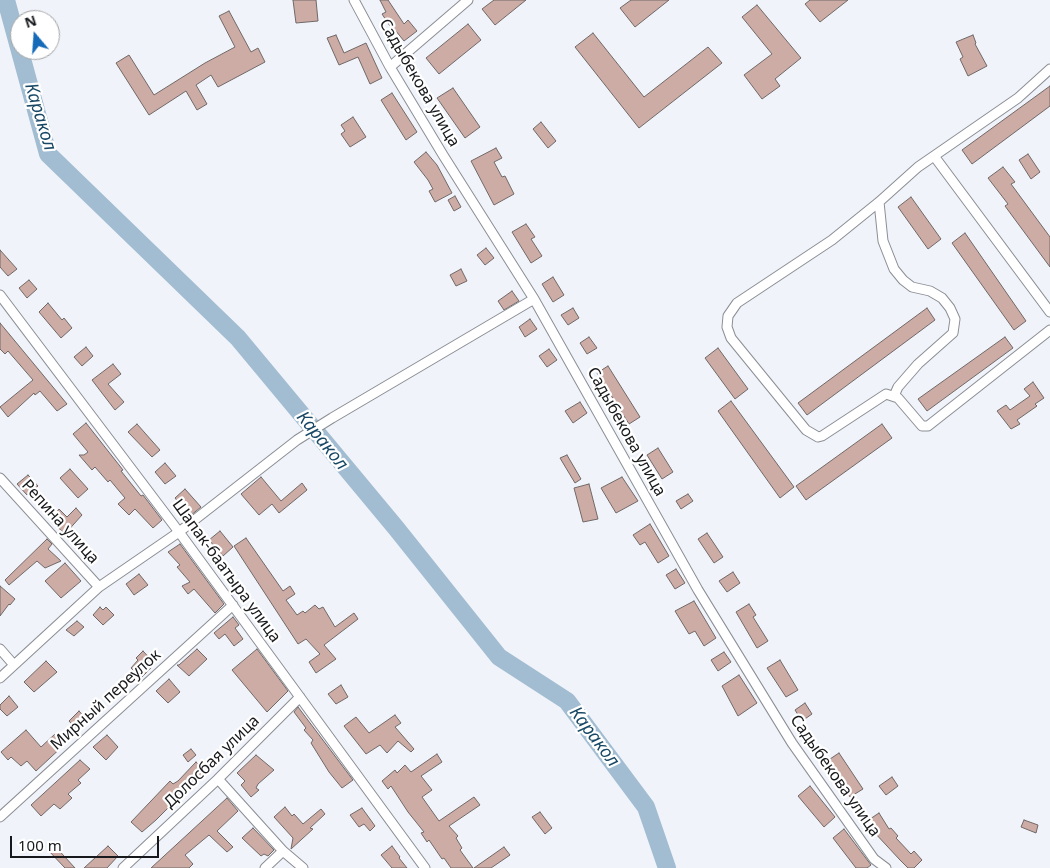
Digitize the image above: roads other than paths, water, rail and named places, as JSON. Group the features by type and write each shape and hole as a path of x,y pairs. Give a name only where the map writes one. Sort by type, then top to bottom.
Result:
{"street":[{"name":"Садыбекова улица","path":"354,0 390,67 443,156 534,299 698,590 792,743 874,859 886,868"},
{"path":"390,67 468,0"},
{"path":"1050,69 1018,98 918,167 832,240 738,304 728,316 727,327 731,338 806,430 812,435 818,436 822,436 886,394 894,396 919,424 928,426 1050,330"},
{"path":"934,156 1050,312"},
{"path":"879,202 883,241 894,268 903,280 912,286 930,291 942,298 950,308 955,319 953,333 918,364 898,387 894,396"},
{"name":"Шапак-баатыра улица","path":"0,295 179,532 425,868"},
{"path":"0,678 98,587 179,532 297,440 534,299"},
{"name":"Репина улица","path":"0,478 98,587"},
{"name":"Мирный переулок","path":"0,817 233,605"},
{"path":"0,650 14,665"},
{"name":"Долосбая улица","path":"123,868 218,779 300,697"},
{"path":"218,779 283,851 303,868"},
{"path":"265,868 283,851"}],"waterway":[{"name":"Каракол","path":"6,0 48,154 238,338 396,528 499,657 567,701 646,807 667,868"}]}
